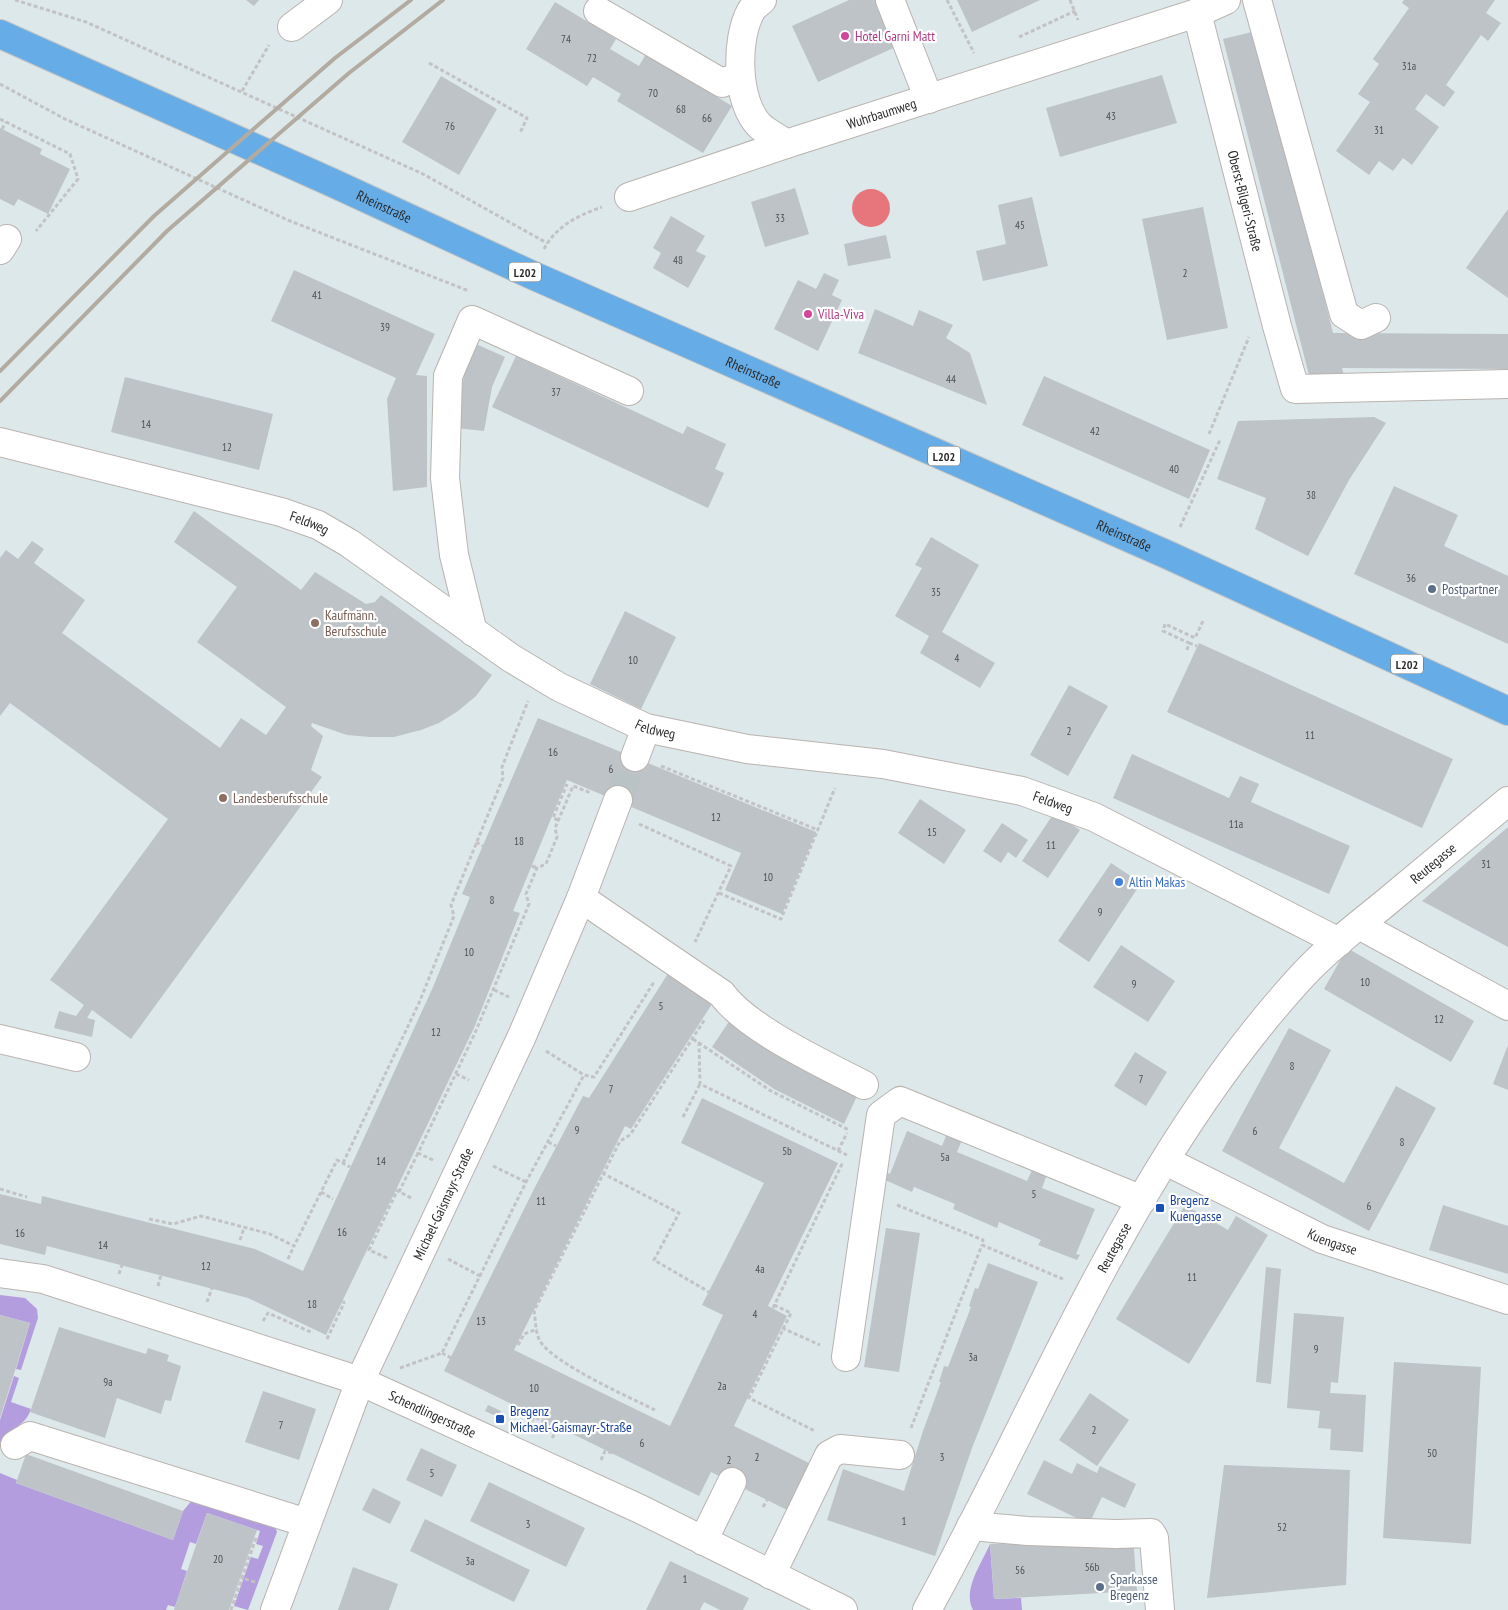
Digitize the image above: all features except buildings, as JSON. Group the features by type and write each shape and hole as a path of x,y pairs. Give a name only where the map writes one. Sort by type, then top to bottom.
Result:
{"main road":[{"name":"Rheinstraße","path":"0,34 333,182 532,275 1168,554 1508,710"}],"street":[{"path":"292,27 328,0"},
{"path":"762,0 751,11 740,44 740,76 746,101 759,125 786,144"},
{"path":"890,0 929,99"},
{"name":"Wuhrbaumweg","path":"629,197 786,144 1197,13 1226,0"},
{"path":"1257,0 1344,314 1361,325 1376,318"},
{"path":"598,11 722,83 740,76"},
{"name":"Oberst-Bilgeri-Straße","path":"1197,13 1276,326 1295,389 1508,384"},
{"path":"473,632 454,555 445,478 448,376 472,320 629,391"},
{"name":"Feldweg","path":"1,442 281,512 318,525 349,543 473,632 538,674 601,708 646,728 747,750 883,764 1022,791 1063,804 1094,817 1349,933"},
{"path":"635,757 646,728"},
{"name":"Reutegasse","path":"927,1610 1092,1291 1142,1200 1223,1073 1263,1021 1304,974 1349,933 1508,802"},
{"name":"Michael-Gaismayr-Straße","path":"278,1601 360,1380 522,1036 582,898 616,805"},
{"path":"582,898 722,994 731,1007 797,1050 864,1085"},
{"path":"1349,933 1508,1006"},
{"path":"0,1039 76,1057"},
{"path":"846,1357 870,1180 881,1115 900,1101 1142,1200"},
{"name":"Kuengasse","path":"1166,1160 1322,1239 1508,1300"},
{"name":"Schendlingerstraße","path":"0,1273 43,1279 360,1380 631,1505 844,1610"},
{"path":"15,1445 30,1436 307,1523"},
{"path":"771,1575 825,1462 834,1451 840,1449 900,1455"},
{"path":"703,1541 732,1482"},
{"path":"971,1526 1028,1531 1116,1534 1151,1533 1154,1538 1160,1610"}],"path":[{"path":"16,0 86,22 242,91 423,174 547,243 561,227 584,214 629,197"},
{"path":"947,0 976,56"},
{"path":"1012,40 1075,12"},
{"path":"242,91 267,47 292,27"},
{"path":"429,63 527,118 520,133"},
{"path":"0,84 65,119 290,221 375,256 477,293"},
{"path":"0,119 70,154 78,179 29,240 4,244"},
{"path":"2,129 6,122"},
{"path":"1209,434 1251,333 1276,326"},
{"path":"1178,530 1220,440"},
{"path":"1197,646 1163,631 1165,624 1195,638 1203,621"},
{"path":"1187,650 1189,643"},
{"path":"343,1163 420,1003 454,916 451,905 503,778 502,767 538,674"},
{"path":"635,757 818,830"},
{"path":"719,893 781,919 847,760"},
{"path":"522,1036 584,1075 594,1077 676,963 719,893 731,866 616,805 567,783 553,818 558,820"},
{"path":"480,1276 418,1258 369,1250 476,1033 529,904 526,894 537,868 546,864 557,837 555,828 573,786"},
{"path":"476,842 483,846"},
{"path":"532,866 537,868"},
{"path":"654,1410 606,1386 555,1355 541,1342 534,1311 620,1141 630,1135 722,994"},
{"path":"693,1039 772,1091 849,1130"},
{"path":"683,1118 700,1084 699,1042"},
{"path":"360,1380 442,1353 526,1182 584,1075"},
{"path":"700,1084 847,1155 870,1180 984,1240 900,1455"},
{"path":"838,1151 864,1098 864,1085"},
{"path":"548,1142 556,1146"},
{"path":"418,1153 463,1162 526,1182"},
{"path":"834,1451 813,1429 749,1398 791,1313 774,1306 847,1155"},
{"path":"288,1259 337,1160 350,1167"},
{"path":"603,1173 679,1214 654,1260 709,1292"},
{"path":"0,1190 27,1197"},
{"path":"321,1192 333,1199"},
{"path":"149,1218 173,1226 200,1216 270,1234 294,1246"},
{"path":"240,1240 244,1228"},
{"path":"982,1245 1092,1291"},
{"path":"314,1365 343,1301"},
{"path":"782,1328 846,1357"},
{"path":"518,1345 524,1334 537,1329"},
{"path":"442,1353 451,1358"},
{"path":"763,1507 767,1500"},
{"path":"231,1610 267,1510"},
{"path":"242,1578 278,1601"}],"shaded area":[{"path":"871,189 884,195 890,208 884,221 871,227 858,221 852,208 858,195"},
{"path":"0,1295 25,1298 37,1309 38,1318 21,1370 16,1369 30,1323 0,1315"},
{"path":"14,1376 19,1378 11,1402 31,1409 24,1421 7,1434 0,1444 0,1420"},
{"path":"0,1473 17,1480 16,1483 173,1540 183,1511 193,1499 274,1524 277,1532 248,1610 234,1606 251,1557 258,1559 263,1546 256,1544 260,1531 207,1513 196,1544 190,1542 181,1569 187,1571 175,1607 168,1605 166,1610 0,1610"},
{"path":"990,1544 994,1599 1021,1598 1022,1610 973,1610 970,1602 971,1585"}],"tunnel":[{"path":"618,800 635,757"}],"railway":[{"path":"0,371 154,216 335,58 411,0"},
{"path":"0,401 167,231 349,73 443,0"}],"place":[{"name":"Hotel Garni Matt","path":"845,36"},
{"name":"Villa-Viva","path":"808,314"},
{"name":"Postpartner","path":"1432,589"},
{"name":"Kaufmänn. Berufsschule","path":"315,623"},
{"name":"Landesberufsschule","path":"223,798"},
{"name":"Altin Makas","path":"1119,882"},
{"name":"Bregenz Kuengasse","path":"1160,1208"},
{"name":"Bregenz Michael-Gaismayr-Straße","path":"500,1419"},
{"name":"Sparkasse Bregenz","path":"1100,1587"}]}
